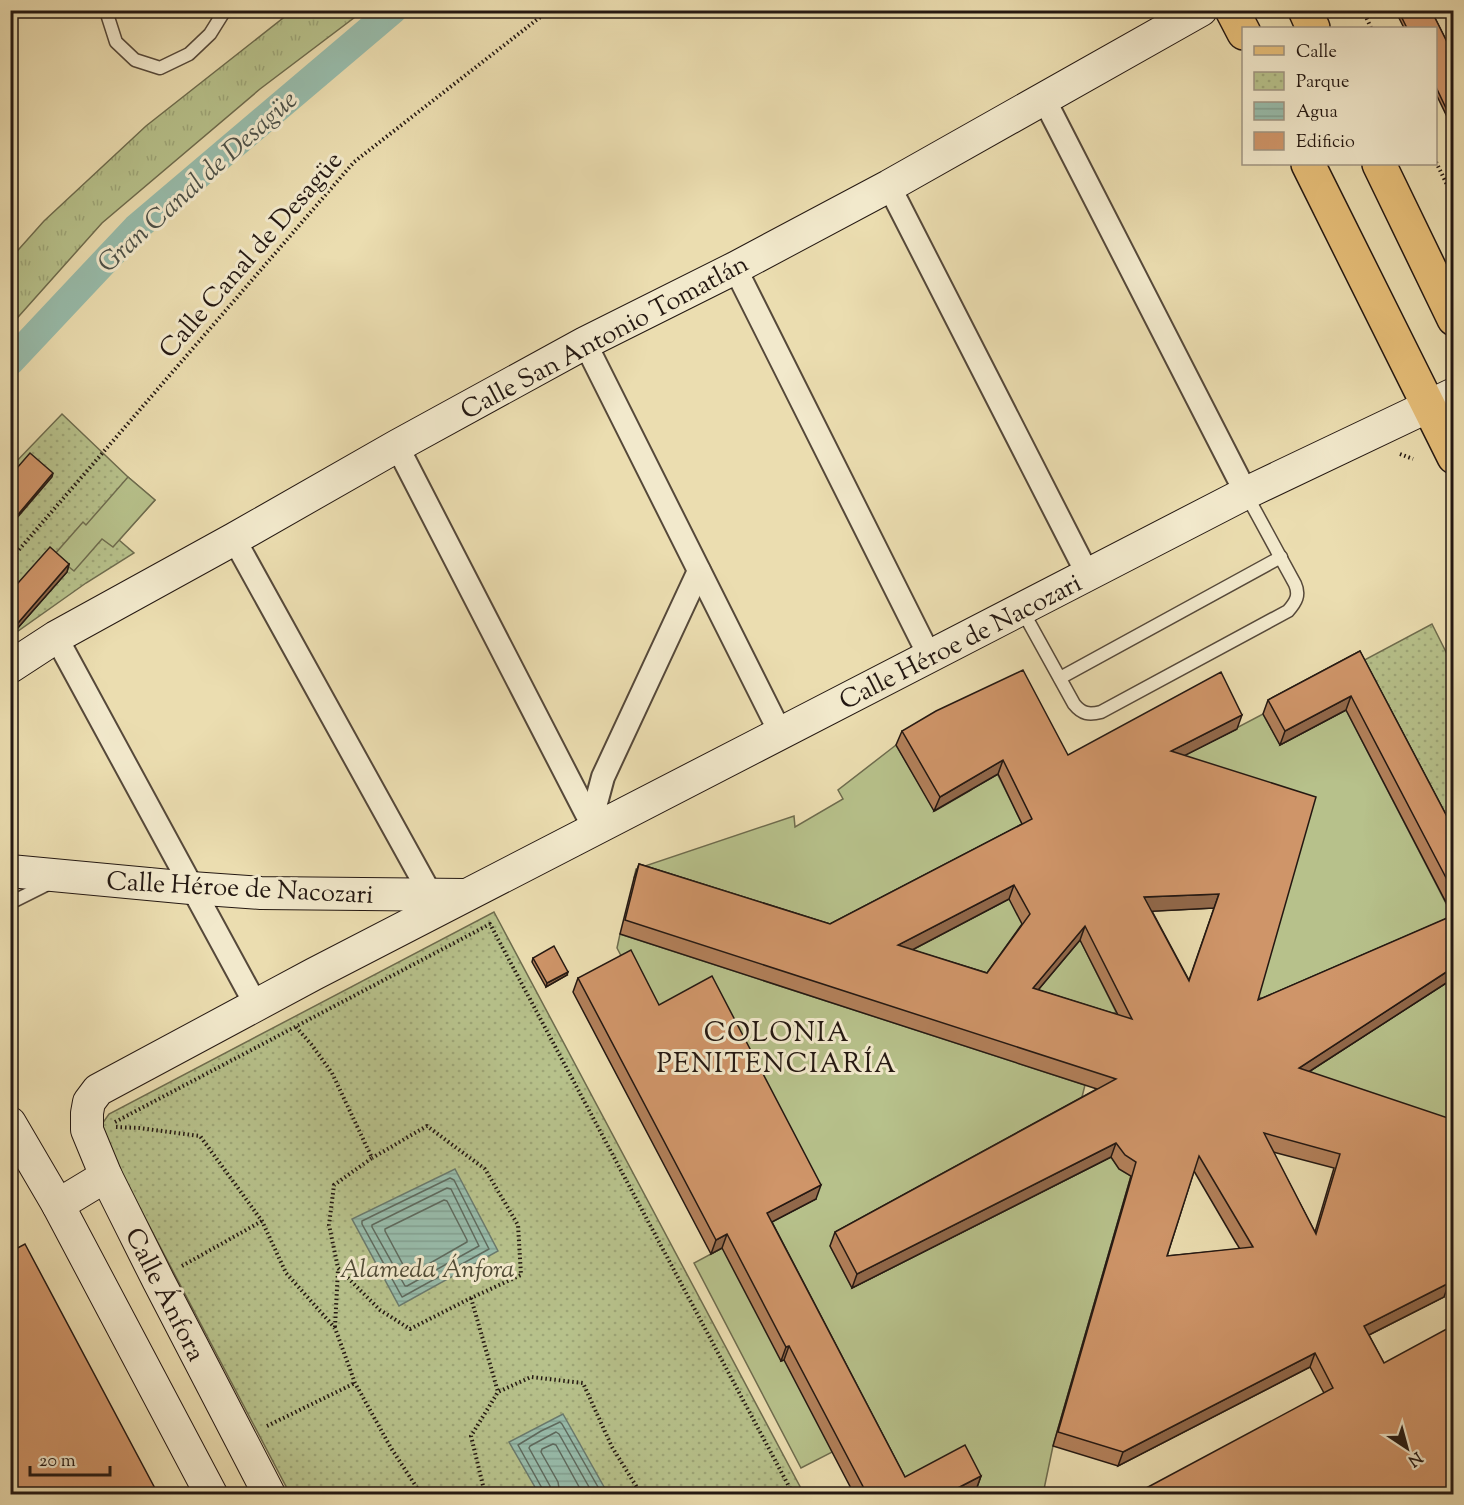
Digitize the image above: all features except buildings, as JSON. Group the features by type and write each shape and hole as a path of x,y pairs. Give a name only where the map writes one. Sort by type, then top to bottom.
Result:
{"main road":[{"path":"1232,10 1242,29"},
{"path":"1305,10 1313,27"},
{"path":"1309,165 1441,400 1454,457"},
{"path":"1379,165 1454,319"},
{"path":"1415,239 1454,280"}],"street":[{"name":"Calle San Antonio Tomatlán","path":"10,667 56,637 397,446 585,343 735,268 889,186 1201,10"},
{"path":"1044,99 1246,493"},
{"path":"889,186 1088,575"},
{"path":"735,268 930,657"},
{"path":"585,343 781,734"},
{"name":"Calle Héroe de Nacozari","path":"98,1090 256,1005 1246,493 1441,400"},
{"path":"397,446 595,830"},
{"path":"234,539 431,895"},
{"path":"595,830 596,803 603,777 699,572"},
{"path":"56,637 256,1005"},
{"name":"Calle Héroe de Nacozari","path":"10,872 261,893 470,895"},
{"name":"Calle Ánfora","path":"98,1090 89,1102 87,1130 106,1176 269,1494"},
{"name":"Calle Ánfora","path":"10,1123 58,1205 211,1494"},
{"path":"58,1205 106,1176"}],"lane":[{"path":"108,10 116,42 135,60 160,68 189,54 210,34 225,10"},
{"path":"1022,609 1074,704 1085,714 1101,712 1288,610 1297,599 1298,591 1246,493"},
{"path":"1060,678 1281,557"},
{"path":"10,903 62,877"}],"path":[{"name":"Calle Canal de Desagüe","path":"10,560 354,162 539,18 553,10"},
{"path":"1363,10 1371,27"},
{"path":"1437,164 1454,200"},
{"path":"1401,454 1413,459"},
{"path":"421,1494 391,1448 355,1383 335,1328 286,1273 262,1221 200,1136 106,1126 490,924 793,1494"},
{"path":"296,1027 332,1073 372,1158"},
{"path":"335,1328 338,1268 329,1225 334,1185 372,1158 427,1126 485,1169 518,1225 521,1275 410,1329 380,1310 338,1268"},
{"path":"176,1257 181,1267 262,1221"},
{"path":"471,1298 498,1392"},
{"path":"484,1494 471,1436 498,1392 531,1377 583,1383 612,1447 641,1494"},
{"path":"264,1427 355,1383"}],"green space":[{"path":"292,11 363,11 260,89 102,223 11,325 11,258 44,221 146,126"},
{"path":"62,414 155,500 119,540 134,553 86,583 11,636 11,467"},
{"path":"128,477 155,500 113,547 102,539 74,571 54,555 83,522 86,525"},
{"path":"1432,624 1453,666 1453,854 1355,665"},
{"path":"965,709 1116,1012 1108,1017 634,878 636,869 794,816 795,827 843,799 838,790 896,745 935,811 971,790"},
{"path":"1346,710 1453,917 1273,1006 1258,996 1166,765 1263,714 1280,745"},
{"name":"Alameda Ánfora","path":"494,912 804,1494 290,1494 102,1136 102,1124 109,1114"},
{"path":"620,934 1085,1085 1082,1097 1086,1107 830,1246 852,1288 1111,1157 1119,1169 1131,1176 1053,1446 1043,1494 979,1494 960,1459 900,1491 832,1452 801,1468 694,1263 816,1198 654,1019 617,948"},
{"path":"1453,978 1453,1136 1307,1073"}],"water":[{"path":"455,1169 498,1251 399,1306 352,1219"},
{"path":"563,1414 608,1494 539,1494 509,1442"}],"waterway":[{"name":"Gran Canal de Desagüe","path":"10,362 136,228 393,10"}],"district":[{"name":"COLONIA PENITENCIARÍA","path":"777,1048"}]}
